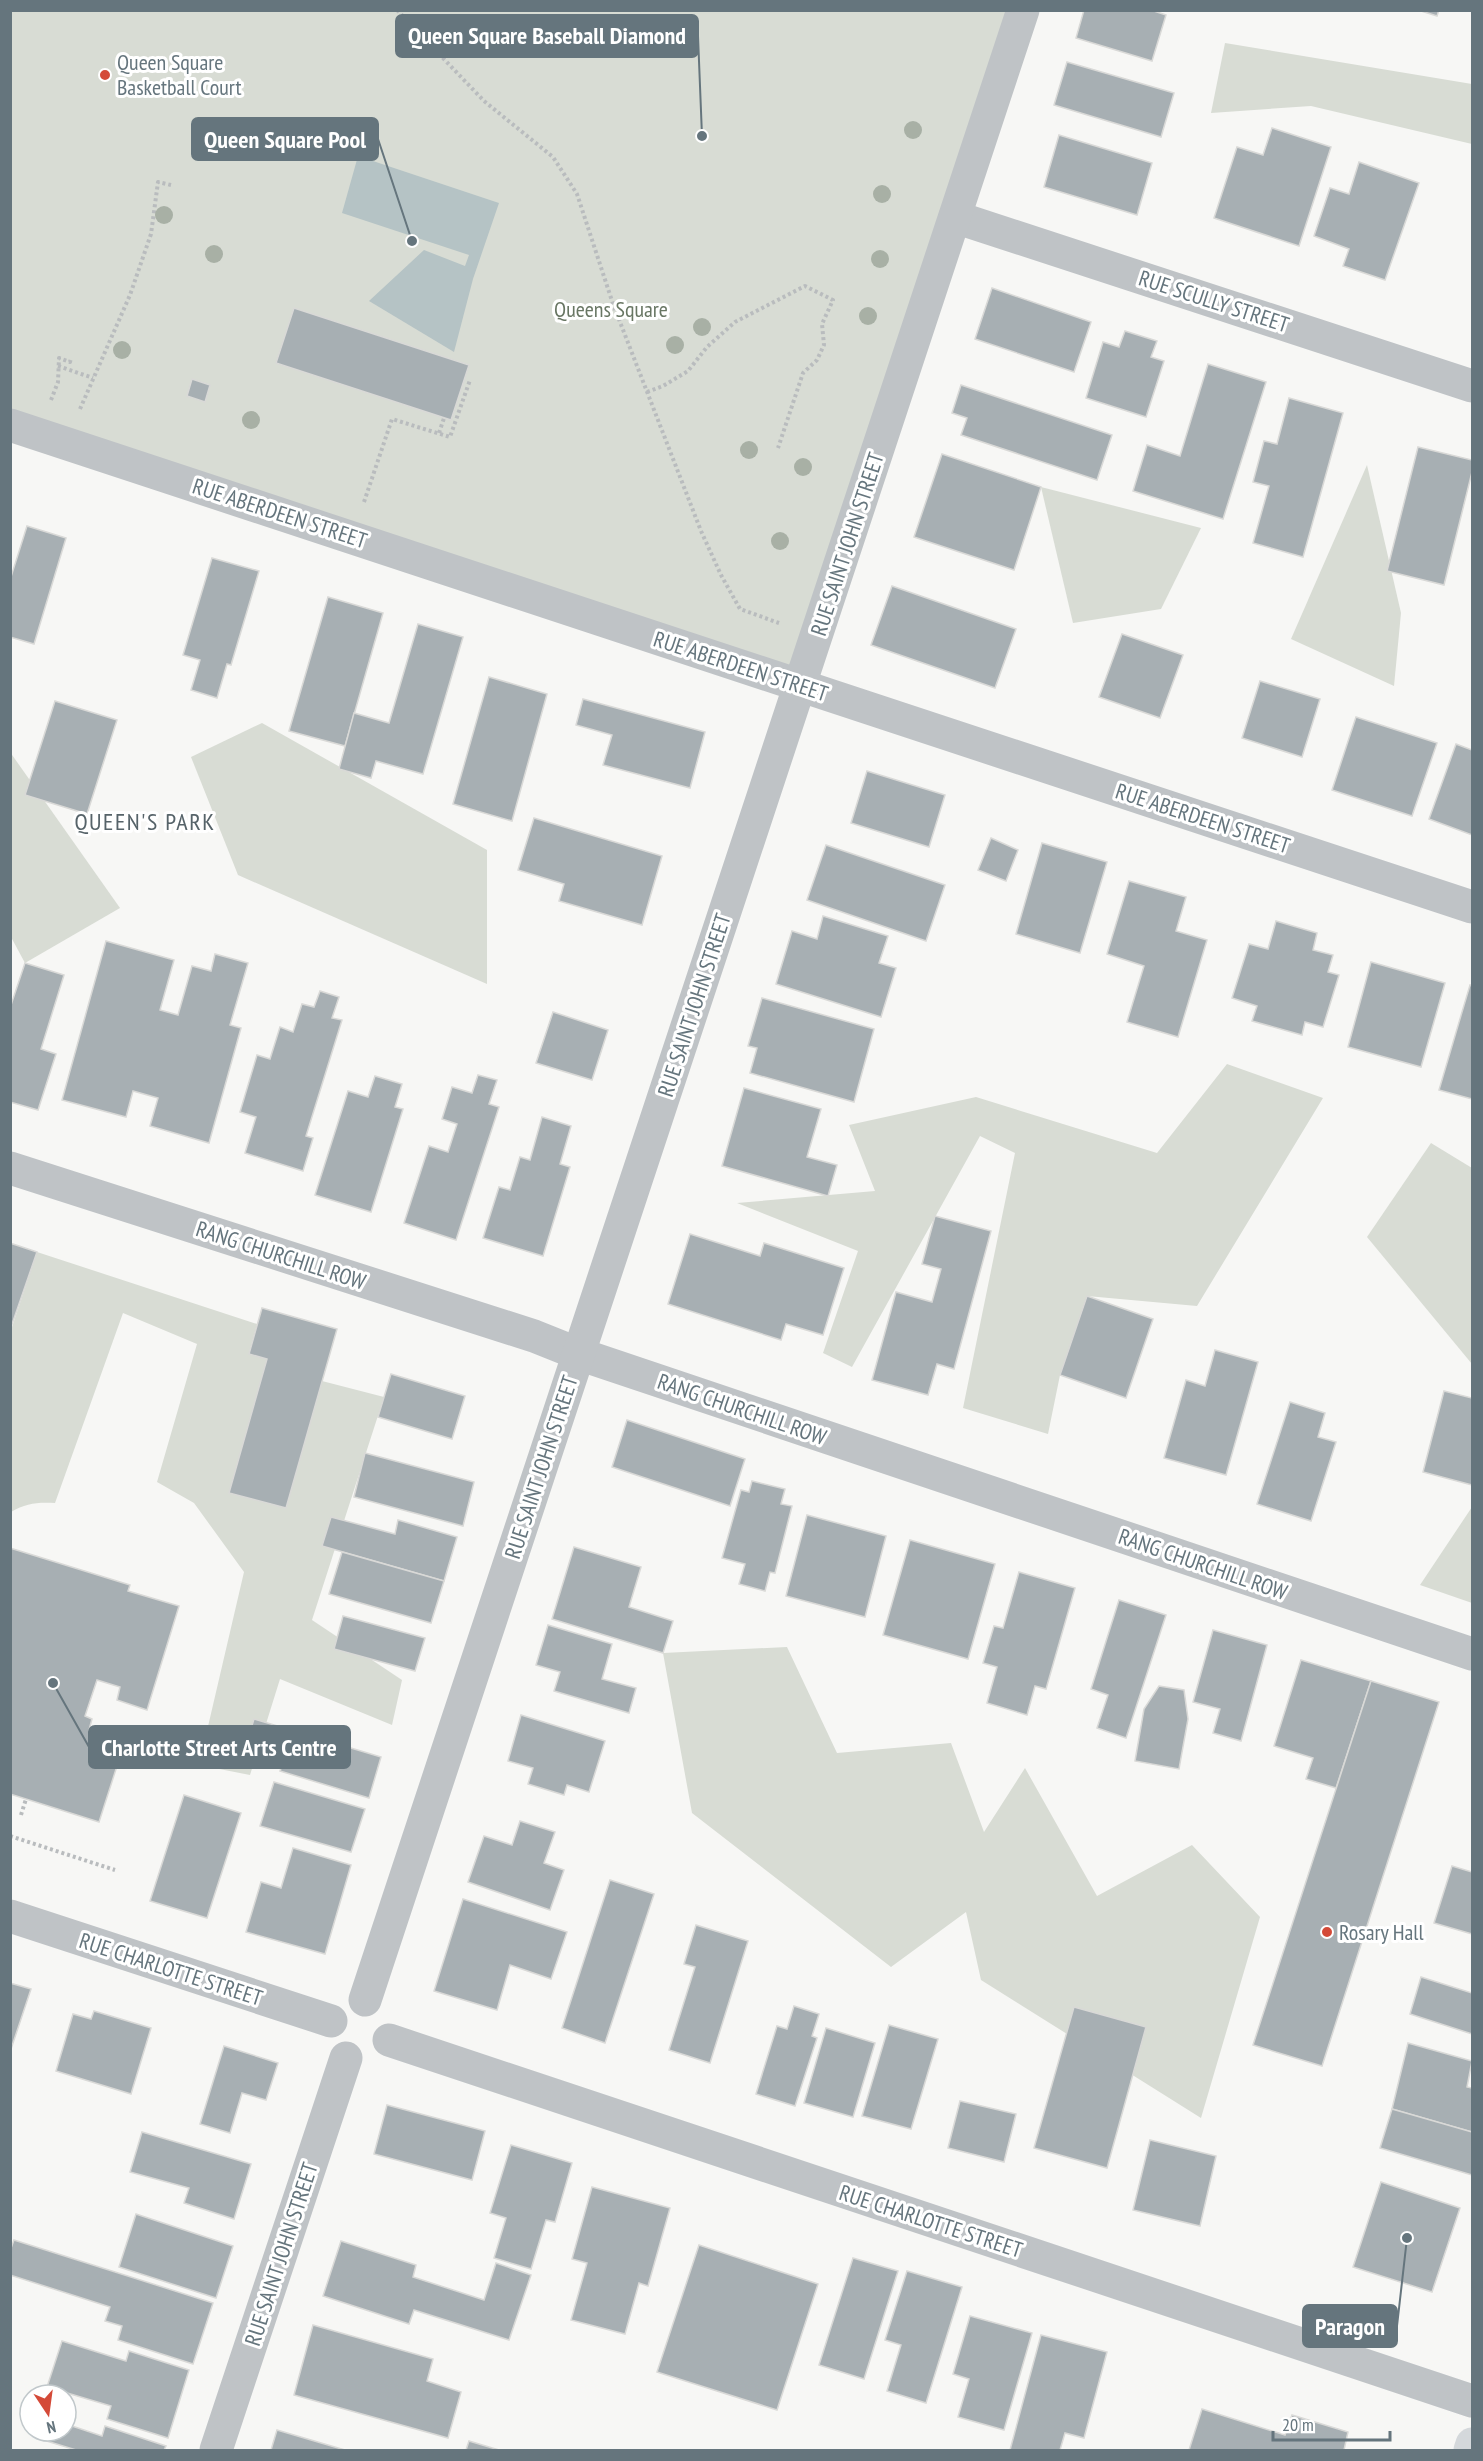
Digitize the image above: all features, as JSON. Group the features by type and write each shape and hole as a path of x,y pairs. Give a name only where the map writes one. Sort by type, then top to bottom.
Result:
{"main road":[{"path":"1470,2451 1473,2444"}],"street":[{"name":"RUE SAINT JOHN STREET","path":"365,2000 1023,10"},
{"name":"RUE SCULLY STREET","path":"955,217 1473,386"},
{"name":"RUE ABERDEEN STREET","path":"38,434 1473,907"},
{"name":"RANG CHURCHILL ROW","path":"10,1168 534,1336 579,1354 1473,1654"},
{"name":"RUE CHARLOTTE STREET","path":"10,1916 331,2021"},
{"path":"356,1999 365,2000 376,2004 384,2011 389,2020 389,2040 384,2050 376,2056 366,2060 346,2058 332,2043 329,2034 331,2021 339,2007 347,2002 356,1999"},
{"name":"RUE CHARLOTTE STREET","path":"389,2040 1473,2401"},
{"name":"RUE SAINT JOHN STREET","path":"216,2451 346,2058"}],"path":[{"path":"397,10 484,101 553,157 577,194 613,304 701,531 740,609 779,623"},
{"path":"38,434 93,378 130,295 151,234 158,182 171,185"},
{"path":"647,392 663,386 688,371 707,348 735,322 805,286 833,300 822,324 824,345 817,360 803,373 778,448"},
{"path":"38,434 58,382 59,358 70,362 71,358"},
{"path":"58,366 93,378"},
{"path":"352,537 392,419 450,437 470,380"},
{"path":"439,434 444,418"},
{"path":"21,1815 27,1799"},
{"path":"10,1836 115,1870"}],"green space":[{"name":"Queens Square","path":"11,11 1023,11 800,685 11,425"},
{"path":"1225,43 1472,84 1472,144 1311,106 1211,113"},
{"path":"1367,465 1401,613 1394,686 1291,639"},
{"path":"1041,487 1201,528 1161,609 1073,623"},
{"path":"262,723 487,850 487,984 238,875 191,757"},
{"path":"10,752 120,908 25,963 11,937"},
{"path":"1227,1064 1323,1098 1197,1306 1087,1296 1060,1375 1048,1434 963,1408 1015,1153 980,1136 852,1367 823,1353 858,1251 737,1203 875,1191 849,1125 976,1097 1157,1153"},
{"path":"1431,1143 1472,1168 1472,1364 1367,1237"},
{"path":"37,1252 257,1324 249,1353 267,1359 229,1493 286,1508 322,1381 384,1397 312,1620 402,1680 392,1725 280,1679 250,1775 199,1765 244,1572 194,1503 157,1482 197,1344 123,1313 55,1503 32,1504 11,1512 11,1330"},
{"path":"1472,1507 1472,1603 1420,1585"},
{"path":"787,1647 837,1753 951,1743 984,1832 1025,1768 1097,1896 1192,1845 1260,1917 1201,2118 981,1980 966,1912 891,1967 692,1813 663,1653"}],"shaded area":[{"path":"358,156 499,203 473,279 454,352 369,301 424,250 465,266 469,255 342,213"}],"building":[{"path":"1084,10 1151,10 1166,15 1152,61 1076,38"},
{"path":"1418,10 1439,10 1437,16"},
{"path":"1067,62 1174,93 1161,137 1054,105"},
{"path":"1272,128 1331,147 1299,246 1214,218 1237,147 1263,155"},
{"path":"1059,135 1152,163 1137,215 1044,187"},
{"path":"1359,162 1419,183 1385,280 1343,266 1349,249 1314,236 1330,188 1349,194"},
{"path":"992,288 1091,322 1074,372 975,339"},
{"path":"294,308 469,365 451,420 276,363"},
{"path":"1125,331 1157,341 1151,357 1164,361 1146,417 1086,398 1103,342 1119,347"},
{"path":"1208,364 1266,382 1223,519 1133,491 1147,445 1180,456"},
{"path":"192,379 210,385 205,402 187,396"},
{"path":"961,385 1112,435 1097,480 961,435 967,418 952,413"},
{"path":"1289,398 1343,413 1303,557 1253,543 1269,486 1253,482 1264,441 1277,444"},
{"path":"1418,447 1472,460 1472,472 1444,585 1387,571"},
{"path":"942,454 1041,487 1014,570 914,537"},
{"path":"27,526 66,538 34,644 10,637 10,580"},
{"path":"212,558 259,571 231,665 227,664 217,698 191,690 200,660 183,655"},
{"path":"892,586 1016,629 995,688 871,645"},
{"path":"328,597 383,613 345,746 289,731"},
{"path":"418,624 463,637 423,774 376,761 371,778 339,769 354,713 389,723"},
{"path":"1122,634 1183,655 1160,718 1099,697"},
{"path":"489,677 547,694 512,821 453,804"},
{"path":"1260,681 1320,699 1302,757 1242,738"},
{"path":"583,699 705,732 690,788 603,765 612,735 576,725"},
{"path":"55,701 117,720 87,814 25,795"},
{"path":"1356,717 1437,743 1412,816 1332,790"},
{"path":"1456,744 1472,750 1472,835 1429,819"},
{"path":"867,771 945,795 929,847 851,823"},
{"path":"534,818 662,856 642,925 559,901 564,884 518,870"},
{"path":"991,838 1018,850 1006,881 978,870"},
{"path":"1042,843 1107,862 1080,953 1016,934"},
{"path":"826,845 945,885 926,941 807,900"},
{"path":"1129,881 1186,897 1176,931 1207,940 1178,1037 1127,1022 1144,966 1107,954"},
{"path":"823,916 888,936 879,963 896,968 881,1017 776,984 792,931 817,939"},
{"path":"1276,921 1317,933 1313,950 1333,955 1328,972 1339,975 1323,1027 1305,1022 1302,1035 1252,1021 1257,1006 1232,998 1249,944 1268,949"},
{"path":"106,941 174,960 160,1010 178,1015 192,966 211,971 215,954 248,963 230,1025 241,1028 209,1143 150,1126 158,1098 133,1091 126,1117 62,1100"},
{"path":"1371,962 1445,983 1421,1067 1348,1047"},
{"path":"25,963 64,975 41,1049 56,1054 38,1110 10,1102 10,1008"},
{"path":"1470,985 1472,986 1472,1099 1439,1090"},
{"path":"320,991 339,997 332,1018 342,1020 306,1136 313,1138 303,1171 245,1153 256,1117 240,1112 257,1055 270,1059 280,1027 293,1032 302,1004 314,1007"},
{"path":"762,998 874,1029 854,1102 750,1073 757,1048 748,1046"},
{"path":"553,1012 608,1030 592,1080 536,1063"},
{"path":"478,1075 497,1080 489,1104 499,1107 456,1240 404,1223 429,1146 448,1152 457,1124 442,1119 452,1087 472,1093"},
{"path":"375,1076 402,1084 395,1107 403,1109 371,1212 315,1195 348,1091 368,1097"},
{"path":"744,1088 821,1109 807,1157 837,1165 828,1196 722,1166"},
{"path":"542,1117 571,1126 560,1164 570,1167 543,1256 483,1238 499,1187 510,1190 520,1157 530,1160"},
{"path":"935,1216 991,1231 954,1369 937,1364 928,1395 872,1380 896,1292 932,1302 941,1269 922,1264"},
{"path":"690,1234 760,1256 764,1243 844,1268 823,1335 786,1324 781,1340 668,1304"},
{"path":"10,1243 37,1252 10,1330"},
{"path":"1087,1296 1153,1319 1126,1398 1060,1375"},
{"path":"262,1308 337,1329 286,1508 229,1493 267,1359 249,1354"},
{"path":"1215,1350 1258,1362 1226,1475 1164,1458 1186,1380 1205,1386"},
{"path":"391,1374 465,1396 452,1439 378,1417"},
{"path":"1444,1391 1472,1398 1472,1485 1423,1472"},
{"path":"1290,1402 1325,1413 1318,1437 1336,1442 1311,1521 1257,1504"},
{"path":"627,1420 745,1459 730,1506 612,1467"},
{"path":"365,1453 474,1482 463,1526 354,1497"},
{"path":"752,1481 785,1489 781,1504 792,1506 775,1573 770,1572 765,1591 739,1584 745,1564 722,1558 741,1490 749,1492"},
{"path":"807,1515 886,1536 865,1617 786,1596"},
{"path":"331,1517 395,1534 398,1520 457,1537 444,1581 322,1546"},
{"path":"910,1540 995,1564 968,1659 883,1635"},
{"path":"574,1547 641,1567 629,1607 673,1621 663,1653 552,1619"},
{"path":"10,1548 130,1585 128,1591 179,1606 147,1710 117,1700 120,1687 97,1680 85,1716 92,1719 89,1730 109,1737 101,1761 117,1766 99,1822 10,1794"},
{"path":"342,1552 444,1581 431,1623 329,1594"},
{"path":"1019,1572 1075,1588 1046,1689 1035,1686 1027,1715 987,1703 997,1667 983,1663 994,1626 1003,1628"},
{"path":"1119,1600 1166,1615 1126,1738 1097,1728 1108,1695 1091,1689"},
{"path":"343,1616 425,1638 415,1671 334,1649"},
{"path":"548,1625 612,1644 602,1679 636,1688 629,1713 554,1691 560,1672 536,1665"},
{"path":"1213,1630 1267,1645 1241,1741 1213,1733 1220,1709 1193,1702"},
{"path":"1301,1660 1371,1681 1336,1788 1306,1779 1313,1758 1274,1746"},
{"name":"Rosary Hall","path":"1371,1681 1439,1702 1322,2066 1253,2045"},
{"path":"1159,1686 1184,1690 1188,1719 1179,1769 1135,1761 1144,1709"},
{"path":"521,1715 605,1741 589,1792 567,1785 564,1795 528,1784 533,1768 508,1761"},
{"path":"254,1719 381,1757 369,1798 280,1771 285,1757 246,1745"},
{"path":"274,1782 365,1809 351,1852 260,1826"},
{"path":"184,1795 241,1813 207,1918 150,1901"},
{"path":"520,1821 555,1832 544,1863 564,1870 550,1910 468,1882 484,1836 512,1845"},
{"path":"293,1848 351,1865 325,1954 246,1932 261,1882 281,1888"},
{"path":"1452,1866 1472,1872 1472,1934 1434,1923"},
{"path":"610,1880 654,1894 605,2043 562,2028"},
{"path":"463,1899 567,1932 551,1979 510,1965 497,2010 434,1991"},
{"path":"696,1925 748,1941 710,2063 669,2050 695,1967 684,1964"},
{"path":"1421,1977 1472,1993 1472,2034 1410,2014"},
{"path":"10,1983 31,1989 10,2052"},
{"path":"794,2006 819,2014 812,2036 817,2038 795,2106 756,2094 777,2026 787,2029"},
{"path":"1074,2007 1146,2027 1107,2168 1034,2148"},
{"path":"94,2011 151,2028 131,2094 56,2071 73,2014 91,2019"},
{"path":"889,2025 938,2039 911,2129 862,2116"},
{"path":"826,2028 875,2043 853,2117 804,2103"},
{"path":"1408,2043 1472,2061 1467,2087 1472,2088 1472,2132 1392,2109"},
{"path":"224,2046 278,2063 266,2100 242,2093 230,2133 200,2124"},
{"path":"960,2101 1016,2114 1004,2162 948,2148"},
{"path":"387,2105 485,2131 472,2180 374,2154"},
{"path":"1392,2109 1472,2132 1472,2175 1380,2148"},
{"path":"142,2132 251,2164 234,2219 184,2203 189,2188 130,2172"},
{"path":"1150,2140 1216,2156 1200,2226 1133,2210"},
{"path":"511,2145 572,2163 555,2222 546,2220 531,2269 494,2258 506,2218 490,2213"},
{"path":"1381,2182 1460,2208 1432,2292 1353,2267"},
{"path":"592,2187 670,2208 648,2286 639,2283 625,2334 571,2320 587,2263 572,2259"},
{"path":"136,2214 233,2246 216,2298 119,2267"},
{"path":"14,2240 213,2303 193,2364 118,2340 122,2326 105,2321 110,2307 10,2275 10,2251"},
{"path":"341,2241 416,2265 413,2277 484,2300 496,2263 531,2275 509,2340 414,2310 409,2324 323,2296"},
{"path":"699,2245 818,2284 777,2410 657,2372"},
{"path":"853,2258 898,2271 864,2379 819,2365"},
{"path":"907,2271 962,2287 926,2403 887,2391 901,2345 885,2340"},
{"path":"970,2316 1032,2333 1004,2430 958,2417 969,2379 953,2374"},
{"path":"313,2325 433,2359 427,2381 461,2392 448,2438 294,2395"},
{"path":"1041,2335 1107,2352 1084,2438 1065,2433 1060,2450 1010,2450"},
{"path":"62,2341 126,2361 129,2351 189,2370 168,2438 107,2419 111,2406 78,2396 78,2383 48,2383"},
{"path":"1202,2409 1285,2435 1292,2415 1348,2432 1344,2450 1189,2450"},
{"path":"105,2426 166,2446 164,2450 76,2450 53,2443 78,2443 78,2428 102,2436"},
{"path":"277,2430 345,2450 271,2450"},
{"path":"469,2441 499,2450 466,2450"}],"place":[{"name":"Queen Square Basketball Court","path":"105,75"},
{"name":"Queen Square Baseball Diamond","path":"702,136"},
{"name":"Queen Square Pool","path":"412,241"},
{"name":"Charlotte Street Arts Centre","path":"53,1683"},
{"name":"Rosary Hall","path":"1327,1932"},
{"name":"Paragon","path":"1407,2238"}],"district":[{"name":"QUEEN'S PARK","path":"145,821"}]}
